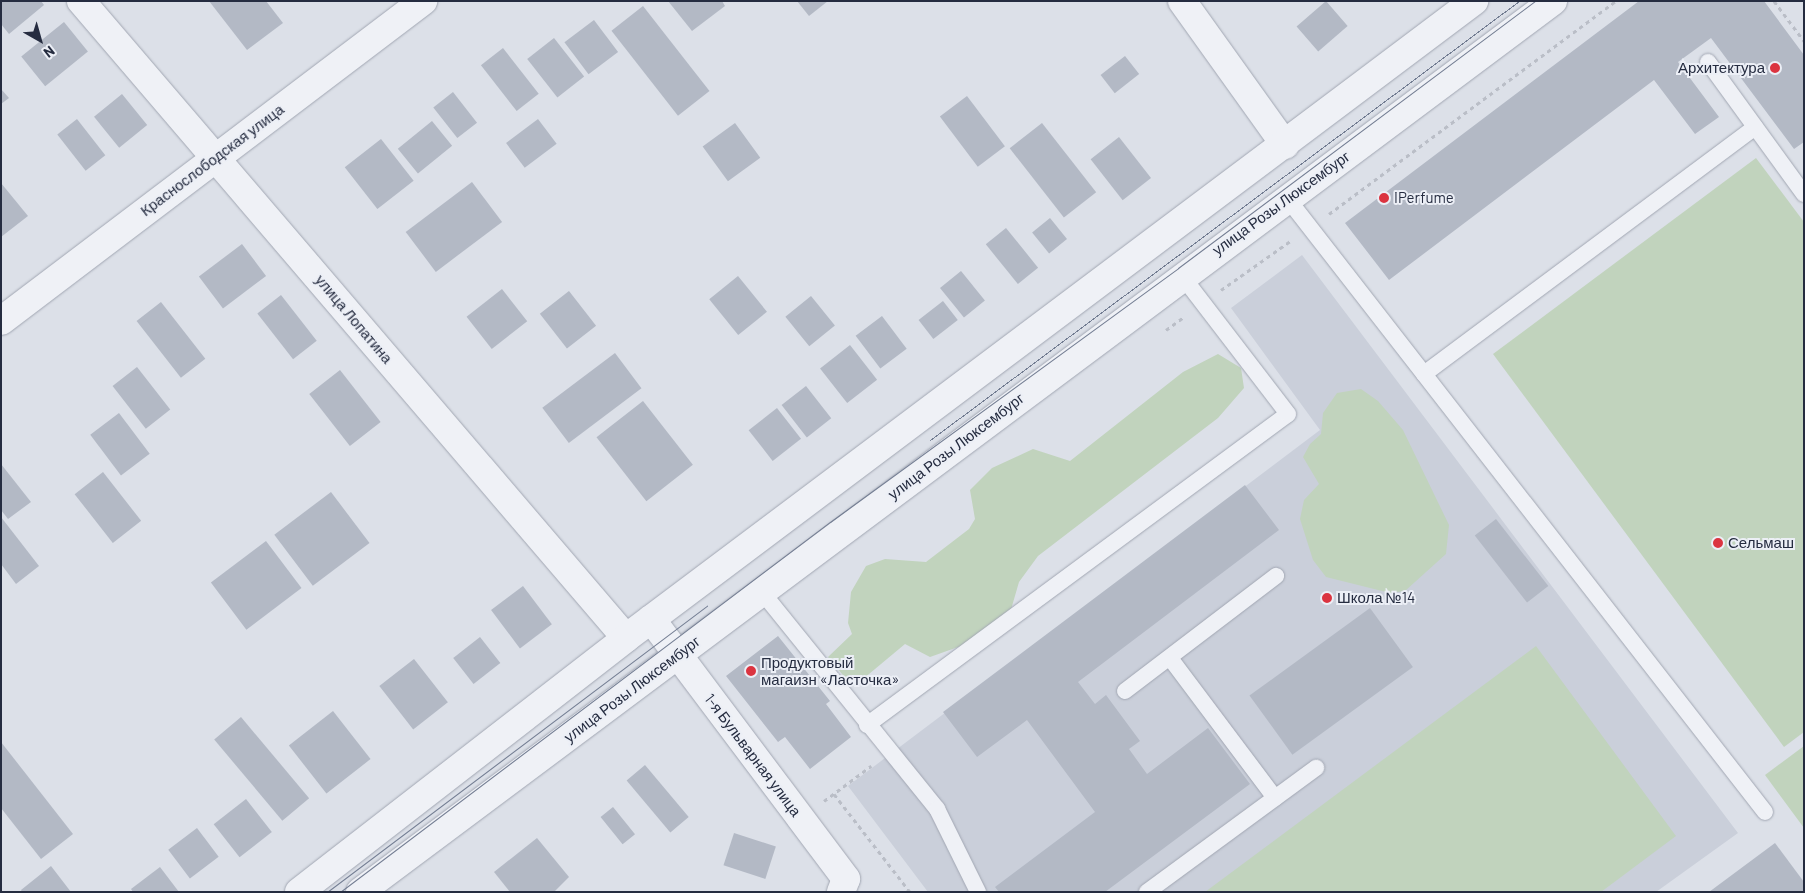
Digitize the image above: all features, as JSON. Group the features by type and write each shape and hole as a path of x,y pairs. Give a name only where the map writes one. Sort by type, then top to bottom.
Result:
{"street":[{"name":"улица Лопатина","path":"80,1 216,156 626,638"},
{"name":"Краснослободская улица","path":"1,321 216,156 423,1"},
{"path":"1182,1 1285,145"},
{"path":"299,892 626,638 1285,145 1474,1"},
{"name":"улица Розы Люксембург","path":"360,892 1182,276 1553,1"},
{"name":"1-я Бульварная улица","path":"651,620 801,819 847,888"}],"lane":[{"path":"1708,62 1804,194"},
{"path":"1424,374 1755,127"},
{"path":"1287,198 1765,812"},
{"path":"867,725 1288,414 1182,276"},
{"path":"1125,691 1276,576"},
{"path":"762,592 867,725 937,809 978,892"},
{"path":"1170,658 1275,798"},
{"path":"1147,892 1316,768"}],"path":[{"path":"1774,1 1804,41"},
{"path":"801,819 890,752"},
{"path":"834,794 910,892"}],"shaded area":[{"name":"Школа №14","path":"1302,255 1738,833 1656,892 928,892 848,786 1320,430 1231,308"}],"green space":[{"name":"Сельмаш","path":"1756,158 1804,222 1804,732 1784,747 1493,354"},
{"path":"1218,354 1241,368 1244,388 1218,418 1038,556 1019,582 1010,613 975,641 930,657 905,644 863,679 847,680 828,657 852,634 848,623 851,592 866,566 885,559 926,562 969,529 975,519 970,490 992,468 1033,449 1070,461 1183,372"},
{"path":"1361,389 1378,401 1403,430 1449,525 1446,554 1405,591 1390,593 1326,577 1313,560 1300,519 1304,500 1319,484 1303,457 1310,444 1321,434 1323,413 1337,393"},
{"path":"1536,646 1676,836 1601,892 1205,892"},
{"path":"1804,746 1804,828 1765,775"}],"building":[{"path":"1,1 41,1 44,5 9,34 1,24"},
{"path":"209,1 266,1 283,23 247,50"},
{"path":"668,1 722,1 725,6 692,31"},
{"path":"797,1 828,1 809,16"},
{"path":"1326,1 1348,26 1318,51 1297,27"},
{"path":"1639,1 1764,1 1804,55 1804,142 1794,149 1711,38 1678,62 1719,117 1695,134 1654,80 1389,280 1345,223"},
{"path":"643,6 709,91 678,116 611,31"},
{"path":"594,20 618,52 589,74 564,42"},
{"path":"64,22 88,52 45,86 21,57"},
{"path":"554,38 584,77 557,98 527,59"},
{"path":"503,48 539,94 517,111 481,65"},
{"path":"1125,56 1139,74 1115,93 1101,75"},
{"path":"1,89 9,98 1,104"},
{"path":"453,92 477,123 457,138 433,107"},
{"path":"122,94 147,125 119,148 94,117"},
{"path":"967,96 1005,146 978,167 940,116"},
{"path":"77,119 105,155 86,171 57,134"},
{"path":"538,119 557,144 525,168 506,143"},
{"path":"432,121 452,146 418,174 398,149"},
{"path":"735,123 760,158 728,181 703,147"},
{"path":"1042,123 1096,192 1064,218 1010,148"},
{"path":"1119,137 1151,178 1123,200 1091,159"},
{"path":"381,139 414,181 377,209 345,167"},
{"path":"472,182 502,222 436,272 406,232"},
{"path":"1,183 28,216 1,237"},
{"path":"1050,218 1067,239 1049,253 1032,232"},
{"path":"1006,228 1038,268 1018,284 986,244"},
{"path":"242,244 266,276 223,308 199,276"},
{"path":"961,271 985,301 964,318 940,288"},
{"path":"738,276 767,312 738,335 709,299"},
{"path":"502,289 527,321 492,349 467,317"},
{"path":"569,291 596,326 567,348 540,314"},
{"path":"281,295 317,341 293,359 257,313"},
{"path":"811,296 835,326 809,346 785,317"},
{"path":"943,301 958,320 933,339 919,320"},
{"path":"161,302 205,359 181,378 137,321"},
{"path":"882,316 907,349 880,369 856,336"},
{"path":"850,345 877,380 847,403 820,368"},
{"path":"615,353 641,388 569,443 542,408"},
{"path":"137,367 170,410 146,429 113,386"},
{"path":"340,370 381,422 350,446 309,394"},
{"path":"806,386 831,418 807,437 782,405"},
{"path":"643,401 693,465 646,501 597,437"},
{"path":"777,408 801,439 773,461 749,430"},
{"path":"119,413 150,454 121,475 90,435"},
{"path":"1,464 31,502 8,519 1,510"},
{"path":"103,472 141,521 113,543 75,494"},
{"path":"1245,485 1279,530 1078,682 1095,704 1106,695 1140,741 1129,749 1147,774 1208,728 1250,784 1105,892 999,892 995,887 1095,812 1027,720 977,757 943,712"},
{"path":"331,492 370,543 313,586 274,535"},
{"path":"1,517 39,566 16,584 1,564"},
{"path":"1496,519 1548,586 1527,603 1475,536"},
{"path":"266,541 302,588 246,630 211,583"},
{"path":"523,586 552,624 520,648 491,610"},
{"path":"1370,608 1413,667 1292,755 1249,696"},
{"path":"778,636 830,701 826,704 851,737 810,769 785,737 778,742 726,676"},
{"path":"480,637 500,663 474,684 453,658"},
{"path":"414,659 448,702 413,729 379,686"},
{"path":"333,711 371,759 326,794 289,745"},
{"path":"241,717 309,798 282,821 214,739"},
{"path":"1,742 73,834 41,859 1,808"},
{"path":"645,765 689,817 670,833 627,780"},
{"path":"246,799 272,832 240,857 214,824"},
{"path":"613,807 635,834 623,844 601,817"},
{"path":"197,828 219,857 190,878 168,850"},
{"path":"734,833 776,847 765,879 723,865"},
{"path":"537,838 569,877 554,892 510,892 494,872"},
{"path":"1775,843 1804,882 1804,892 1709,892"},
{"path":"51,866 71,892 22,892 21,890"},
{"path":"160,867 179,892 133,892 131,889"}],"tram line":[{"path":"930,440 1519,1"},
{"path":"340,892 830,522 1178,268 1535,1"},
{"path":"327,892 707,606"}],"place":[{"name":"Архитектура","path":"1775,68"},
{"name":"IPerfume","path":"1384,198"},
{"name":"Сельмаш","path":"1718,543"},
{"name":"Школа №14","path":"1327,598"},
{"name":"Продуктовый магаизн «Ласточка»","path":"751,671"}]}
